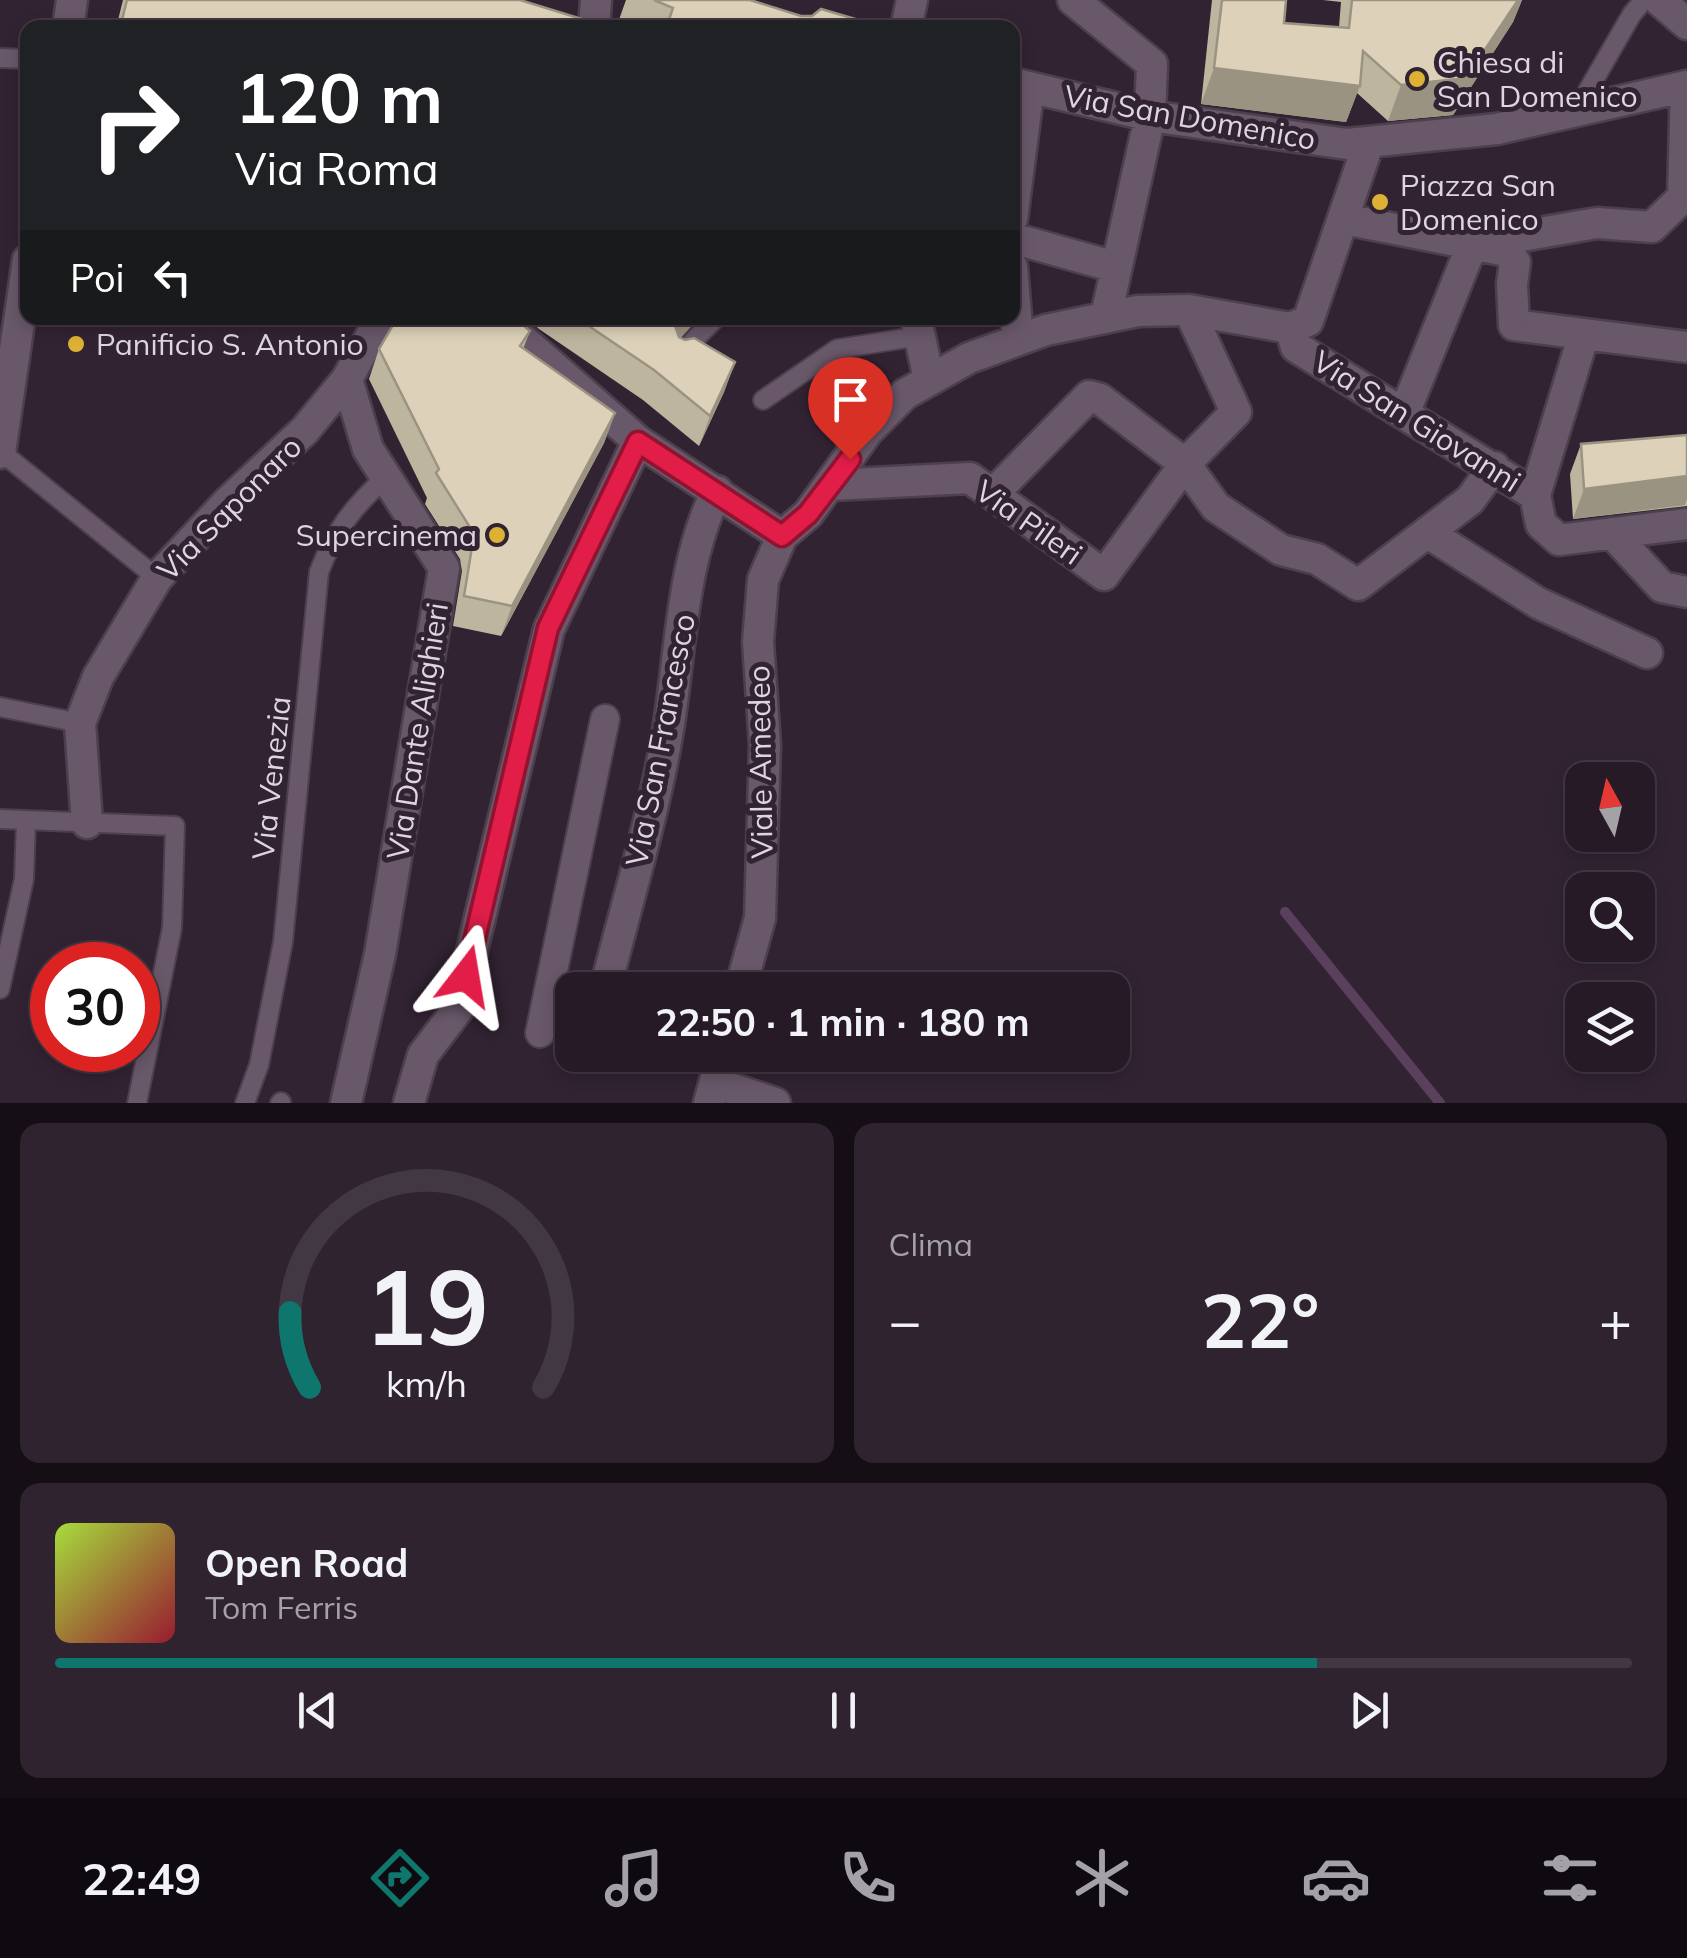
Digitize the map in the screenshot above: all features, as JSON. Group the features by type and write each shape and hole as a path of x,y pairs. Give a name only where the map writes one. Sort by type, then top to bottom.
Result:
{"street":[{"path":"1073,0 1152,64 1150,116 1106,316"},
{"path":"1659,0 1687,24"},
{"name":"Via San Domenico","path":"1021,85 1150,116 1347,144 1496,129 1686,86"},
{"path":"1507,251 1516,236 1597,223 1652,227 1685,185 1686,86"},
{"path":"506,325 638,442 782,536 808,514 868,432 905,394 968,358 1106,316 1189,310 1293,337 1308,320 1368,142"},
{"path":"1344,219 1507,251 1515,262 1514,325 1687,347"},
{"path":"1020,240 1115,266"},
{"path":"1404,414 1472,245"},
{"path":"1185,464 1236,412 1189,310"},
{"path":"0,452 20,315"},
{"name":"Via Saponaro","path":"87,823 80,723 98,677 156,578 228,502 305,430 348,380 377,325"},
{"path":"1017,325 1018,340"},
{"path":"918,327 928,380"},
{"path":"1535,495 1584,334"},
{"name":"Via San Giovanni","path":"1293,337 1404,414 1535,495 1541,524 1560,540 1687,524"},
{"name":"Via Dante Alighieri","path":"346,1103 380,954 444,568 368,449 348,380"},
{"path":"992,494 1090,396 1100,399 1185,464 1216,507 1281,550 1317,559 1358,586 1470,500 1494,467"},
{"path":"410,1103 423,1055 458,1009 548,628 638,442"},
{"name":"Via Pileri","path":"832,485 970,478 1104,575 1185,464"},
{"name":"Via San Francesco","path":"609,972 668,734 692,567 716,490"},
{"path":"1612,533 1662,587 1687,592"},
{"path":"1428,534 1538,603 1647,652"},
{"name":"Viale Amedeo","path":"745,972 760,918 765,745 758,642 763,580 782,536"},
{"path":"540,1033 605,719"},
{"path":"716,1080 775,1103"}],"lane":[{"path":"1576,111 1644,0"},
{"path":"676,358 709,325"},
{"path":"763,400 837,350 918,327"},
{"path":"0,452 156,578"},
{"name":"Via Venezia","path":"245,1103 259,1065 282,942 319,572 333,535 386,477"},
{"path":"0,706 80,723"},
{"path":"0,820 175,826 172,928 137,1103"},
{"path":"0,989 24,879 26,821"}],"building":[{"path":"127,0 520,0 585,20 122,20"},
{"path":"654,0 750,0 801,16 812,16 821,9 859,20 669,20 673,8"},
{"path":"1222,0 1286,0 1284,23 1349,28 1352,0 1518,0 1466,78 1401,85 1363,51 1360,86 1214,68"},
{"path":"393,325 523,325 530,331 520,346 615,413 512,606 464,596 473,541 471,529 436,473 439,469 379,349"},
{"path":"587,325 676,325 679,337 694,338 735,362 710,416 654,370"},
{"path":"1687,435 1687,476 1584,489 1581,444"}],"waterway":[{"path":"1285,912 1440,1103"}],"place":[{"name":"Chiesa di San Domenico","path":"1417,79"},
{"name":"Piazza San Domenico","path":"1380,202"},
{"name":"Panificio S. Antonio","path":"76,344"},
{"name":"Supercinema","path":"497,535"}],"route":[{"path":"466,976 548,628 638,442 782,536 808,514 850,459"}]}
